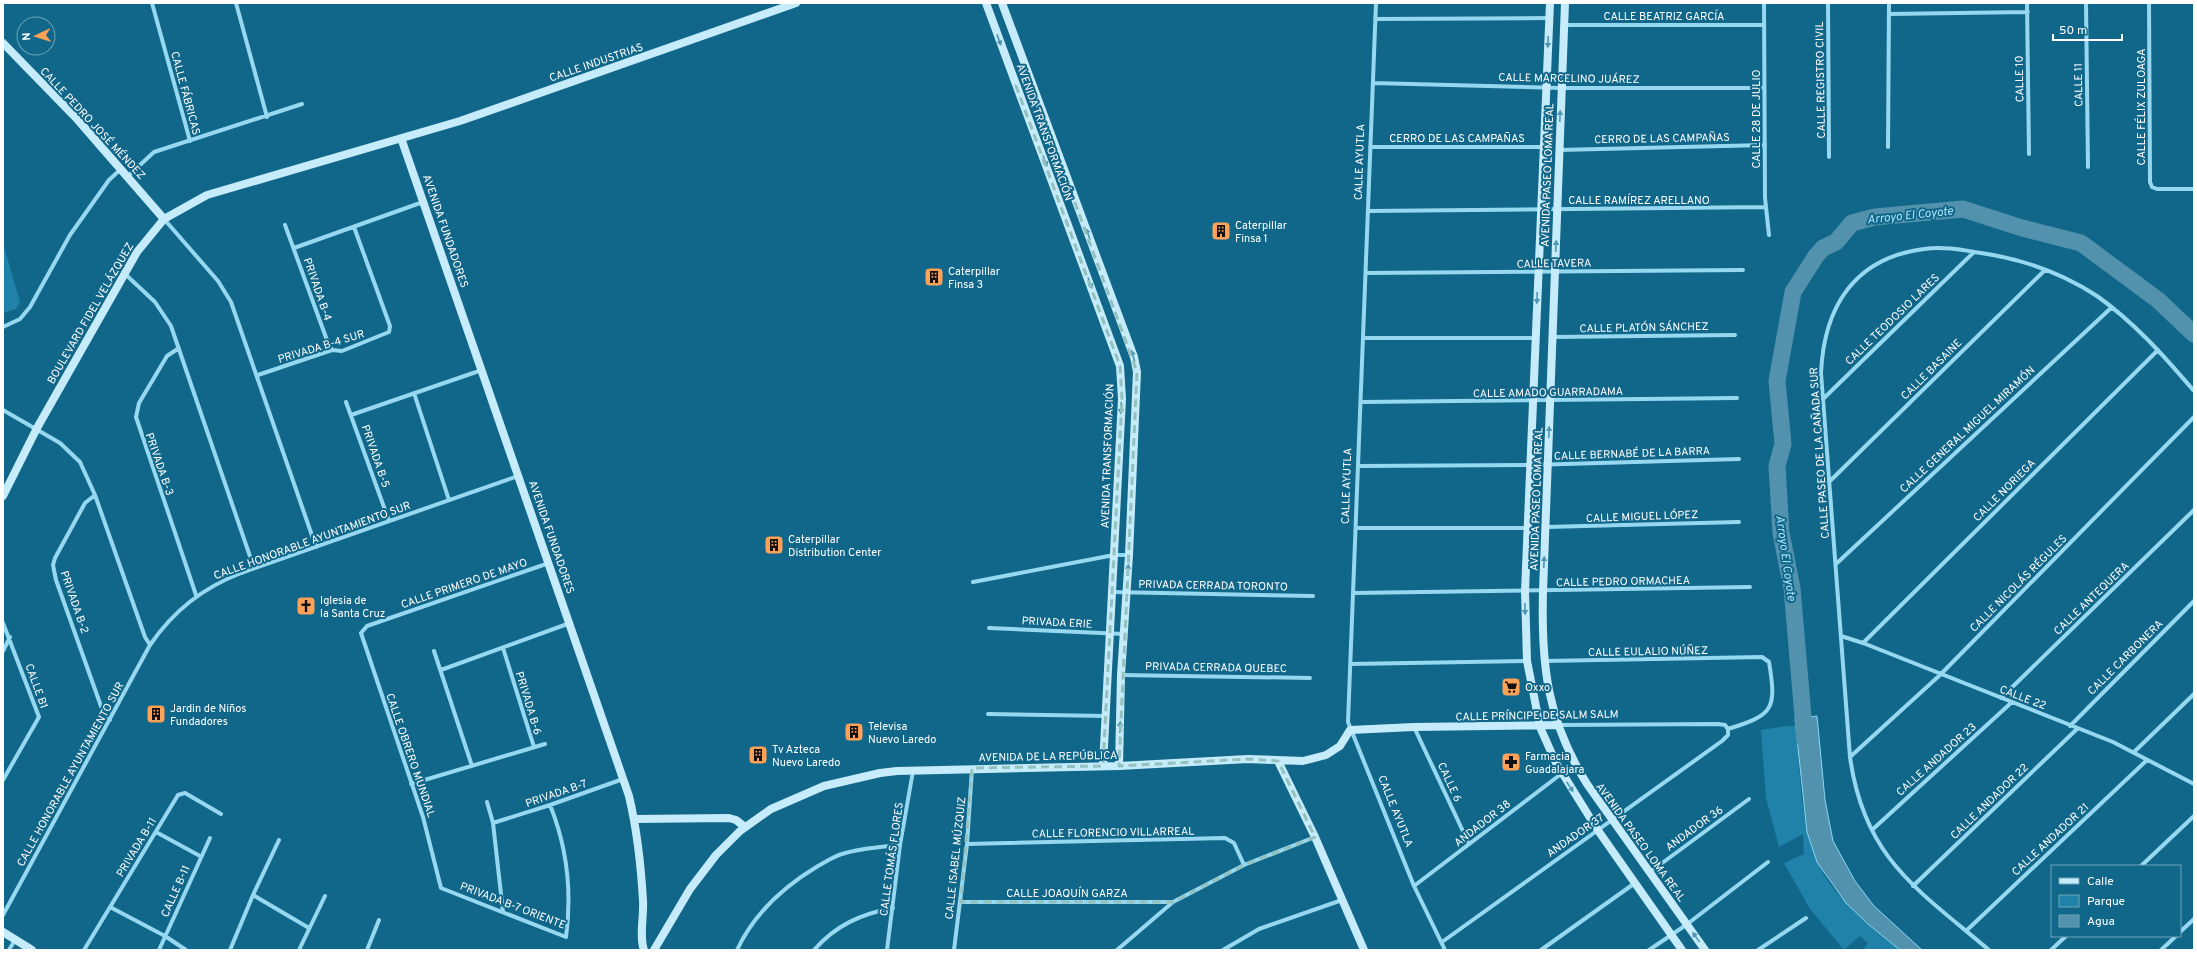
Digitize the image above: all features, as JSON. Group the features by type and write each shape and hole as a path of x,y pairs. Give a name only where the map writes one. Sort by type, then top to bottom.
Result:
{"street":[{"name":"CALLE FÁBRICAS","path":"128,176 154,152 190,141 152,3"},
{"path":"236,3 267,117"},
{"name":"CALLE INDUSTRIAS","path":"401,138 460,121 796,3"},
{"name":"AVENIDA TRANSFORMACIÓN","path":"986,3 1117,356 1121,377 1113,592 1103,766"},
{"name":"AVENIDA TRANSFORMACIÓN","path":"1002,3 1134,357 1137,372 1131,524 1121,675 1119,766"},
{"name":"CALLE AYUTLA","path":"1376,3 1348,722 1414,886 1445,950"},
{"name":"AVENIDA PASEO LOMA REAL","path":"1550,3 1525,591 1527,662 1540,726 1561,774 1597,829 1682,950"},
{"name":"AVENIDA PASEO LOMA REAL","path":"1565,3 1542,623 1550,698 1569,756 1612,820 1705,950"},
{"name":"CALLE 28 DE JULIO","path":"1764,3 1766,207 1770,235"},
{"name":"CALLE REGISTRO CIVIL","path":"1828,3 1830,157"},
{"path":"1888,147 1889,3"},
{"name":"CALLE 10","path":"2027,3 2029,154"},
{"name":"CALLE 11","path":"2086,3 2088,167"},
{"name":"CALLE FÉLIX ZULOAGA","path":"2149,3 2150,182 2152,187 2194,189"},
{"path":"1889,14 2028,12"},
{"path":"1375,19 1549,18"},
{"name":"CALLE BEATRIZ GARCÍA","path":"1564,25 1764,25"},
{"name":"CALLE PEDRO JOSÉ MÉNDEZ","path":"3,43 122,168 164,219"},
{"path":"1016,86 1030,80"},
{"name":"CALLE MARCELINO JUÁREZ","path":"1373,83 1561,88 1764,88"},
{"path":"190,141 267,117 302,104"},
{"name":"AVENIDA FUNDADORES","path":"401,138 483,369 624,778 635,819 642,879 642,945 644,950"},
{"name":"BOULEVARD FIDEL VELÁZQUEZ","path":"3,496 36,428 136,252 164,219 207,195 401,138"},
{"name":"CERRO DE LAS CAMPAÑAS","path":"1559,150 1765,145"},
{"name":"CERRO DE LAS CAMPAÑAS","path":"1370,147 1544,147"},
{"path":"3,327 20,319 30,307 74,230 109,180 122,168"},
{"path":"1057,195 1071,190"},
{"name":"PRIVADA B-4","path":"332,350 328,343 294,248 424,202"},
{"name":"CALLE RAMÍREZ ARELLANO","path":"1368,211 1766,207"},
{"path":"164,219 207,267 228,297 240,324 258,375 316,547"},
{"path":"285,225 294,248"},
{"name":"PRIVADA B-4 SUR","path":"258,375 332,350 342,350 389,332 390,326 354,227"},
{"name":"CALLE PASEO DE LA CAÑADA SUR","path":"1989,950 1913,886 1891,861 1863,812 1850,757 1823,399 1822,357 1827,328 1833,311 1849,287 1864,273 1879,263 1909,252 1925,248 1944,248 2023,261 2045,270 2096,296 2112,308 2139,329 2194,391"},
{"name":"CALLE TEODOSIO LARES","path":"1823,399 1974,252"},
{"name":"CALLE TAVERA","path":"1366,273 1555,273 1743,270"},
{"name":"CALLE BASAINE","path":"1829,482 2045,270"},
{"path":"124,273 142,288 164,314 180,348 254,568"},
{"name":"CALLE GENERAL MIGUEL MIRAMÓN","path":"1836,564 2112,308"},
{"path":"1106,327 1121,322"},
{"name":"CALLE PLATÓN SÁNCHEZ","path":"1552,337 1735,335"},
{"path":"1363,338 1536,338"},
{"name":"PRIVADA B-3","path":"180,348 167,356 139,404 136,417 196,595"},
{"name":"CALLE NORIEGA","path":"1863,643 2158,350"},
{"name":"PRIVADA B-5","path":"389,521 352,415 483,369"},
{"path":"414,393 449,500"},
{"name":"CALLE AMADO GUARRADAMA","path":"1361,402 1737,398"},
{"path":"346,402 352,415"},
{"path":"3,410 60,443 80,462 94,495 144,637 150,644"},
{"name":"CALLE NICOLÁS RÉGULES","path":"1850,757 1940,675 2194,417"},
{"name":"CALLE BERNABÉ DE LA BARRA","path":"1358,466 1548,465 1739,459"},
{"path":"1118,465 1134,465"},
{"name":"CALLE HONORABLE AYUNTAMIENTO SUR","path":"3,915 150,644 172,618 196,595 223,580 254,568 519,476"},
{"name":"PRIVADA B-2","path":"94,495 85,503 54,565 56,580 102,709 110,720"},
{"path":"1117,499 1132,500"},
{"name":"CALLE ANTEQUERA","path":"2001,698 2194,510"},
{"name":"CALLE MIGUEL LÓPEZ","path":"1546,527 1739,522"},
{"path":"1115,526 1131,524"},
{"path":"1356,528 1528,528"},
{"path":"973,582 1114,555 1129,555"},
{"name":"CALLE PRIMERO DE MAYO","path":"362,630 367,626 550,563"},
{"name":"CALLE PEDRO ORMACHEA","path":"1353,592 1543,591 1750,587"},
{"name":"PRIVADA CERRADA TORONTO","path":"1113,592 1314,596"},
{"name":"CALLE CARBONERA","path":"2070,726 2194,601"},
{"name":"CALLE B1","path":"3,623 10,637 39,716 3,780"},
{"path":"441,670 570,623"},
{"name":"PRIVADA ERIE","path":"989,628 1124,634"},
{"name":"CALLE OBRERO MUNDIAL","path":"362,630 362,636 423,817 441,888"},
{"name":"CALLE 22","path":"1841,636 1863,643 2134,752 2194,783"},
{"path":"3,651 10,637"},
{"name":"PRIVADA B-6","path":"411,784 534,747 503,648"},
{"path":"434,651 472,766"},
{"name":"CALLE EULALIO NÚÑEZ","path":"1545,661 1732,659 1762,657 1769,662 1772,683 1770,708 1764,715 1726,727"},
{"path":"1350,664 1527,662"},
{"name":"PRIVADA CERRADA QUEBEC","path":"1121,675 1310,678"},
{"path":"2134,752 2194,694"},
{"name":"CALLE ANDADOR 23","path":"1872,830 2012,702"},
{"path":"988,714 1106,716"},
{"name":"CALLE PRÍNCIPE DE SALM SALM","path":"1350,730 1414,727 1558,725 1726,727"},
{"name":"CALLE 6","path":"1414,727 1469,844"},
{"name":"ANDADOR 37","path":"1442,942 1597,829 1722,742 1728,735 1726,727"},
{"name":"CALLE ANDADOR 22","path":"1913,886 2077,729"},
{"name":"AVENIDA DE LA REPÚBLICA","path":"654,950 672,918 702,872 716,855 745,827 771,809 824,786 880,773 913,770 1119,766 1248,759 1303,761 1326,755 1340,746 1350,730"},
{"path":"534,747 545,744"},
{"name":"CALLE ANDADOR 21","path":"1966,931 2147,760"},
{"path":"1278,761 1315,837 1364,950"},
{"name":"CALLE ISABEL MÚZQUIZ","path":"954,950 967,844 972,768"},
{"name":"CALLE TOMÁS FLORES","path":"887,950 900,845 913,770"},
{"name":"ANDADOR 38","path":"1414,886 1561,774"},
{"name":"PRIVADA B-7","path":"493,823 550,805 624,778"},
{"name":"PRIVADA B-11","path":"84,950 178,795 185,793 221,814"},
{"name":"ANDADOR 36","path":"1650,872 1749,799"},
{"path":"487,802 493,823 503,912"},
{"name":"PRIVADA B-7 ORIENTE","path":"441,888 566,937 570,904 566,860 560,829 550,805"},
{"path":"2142,865 2194,816"},
{"path":"635,819 729,818 736,820 745,827"},
{"name":"CALLE B-11","path":"156,832 200,856 165,936"},
{"path":"1117,950 1173,902 1244,865 1315,837"},
{"path":"200,856 210,838"},
{"name":"CALLE FLORENCIO VILLARREAL","path":"967,844 1225,838 1234,843 1244,865"},
{"path":"230,950 253,895 279,840"},
{"path":"737,950 751,924 763,910 788,886 802,876 841,854 900,845"},
{"path":"1649,950 1768,862"},
{"path":"1541,950 1635,882"},
{"path":"253,895 309,928"},
{"path":"300,950 325,896"},
{"path":"1223,950 1259,929 1342,900"},
{"name":"CALLE JOAQUÍN GARZA","path":"961,902 1173,902"},
{"path":"110,907 165,936 186,950"},
{"path":"814,950 824,938 854,919 866,913 893,908"},
{"path":"1758,950 1806,918"},
{"path":"2181,931 2194,919"},
{"path":"367,950 379,920"},
{"path":"3,932 32,950"},
{"path":"159,950 165,936"},
{"path":"2051,950 2065,937"},
{"path":"2161,950 2175,937"},
{"path":"9,950 15,940"}],"highlighted area":[{"path":"1030,80 1137,372 1119,766 1248,759 1278,761 1315,837 1244,865 1173,902 961,902 972,768 1103,766 1122,399 1120,366 1016,86"}],"green space":[{"path":"3,243 20,302 16,309 3,313"},
{"path":"1796,726 1804,813 1811,846 1817,861 1832,886 1853,910 1900,950 1863,950 1868,943 1860,936 1844,950 1810,909 1784,863 1804,854 1803,834 1779,847 1766,798 1761,730"}],"water":[{"path":"1817,716 1825,800 1833,841 1855,881 1874,906 1922,950 1900,950 1868,924 1846,903 1817,862 1807,832 1795,719"}],"waterway":[{"name":"Arroyo El Coyote","path":"1805,740 1792,588 1781,533 1777,466 1783,444 1777,381 1793,292 1816,256 1823,248 1836,242 1852,223 1875,217 1963,209 2022,228 2081,243 2158,300 2194,334"}],"place":[{"name":"Caterpillar Finsa 1","path":"1221,231"},
{"name":"Caterpillar Finsa 3","path":"934,277"},
{"name":"Caterpillar Distribution Center","path":"774,545"},
{"name":"Iglesia de la Santa Cruz","path":"306,606"},
{"name":"Oxxo","path":"1511,687"},
{"name":"Jardin de Niños Fundadores","path":"156,714"},
{"name":"Televisa Nuevo Laredo","path":"854,732"},
{"name":"Tv Azteca Nuevo Laredo","path":"758,755"},
{"name":"Farmacia Guadalajara","path":"1511,762"}]}
